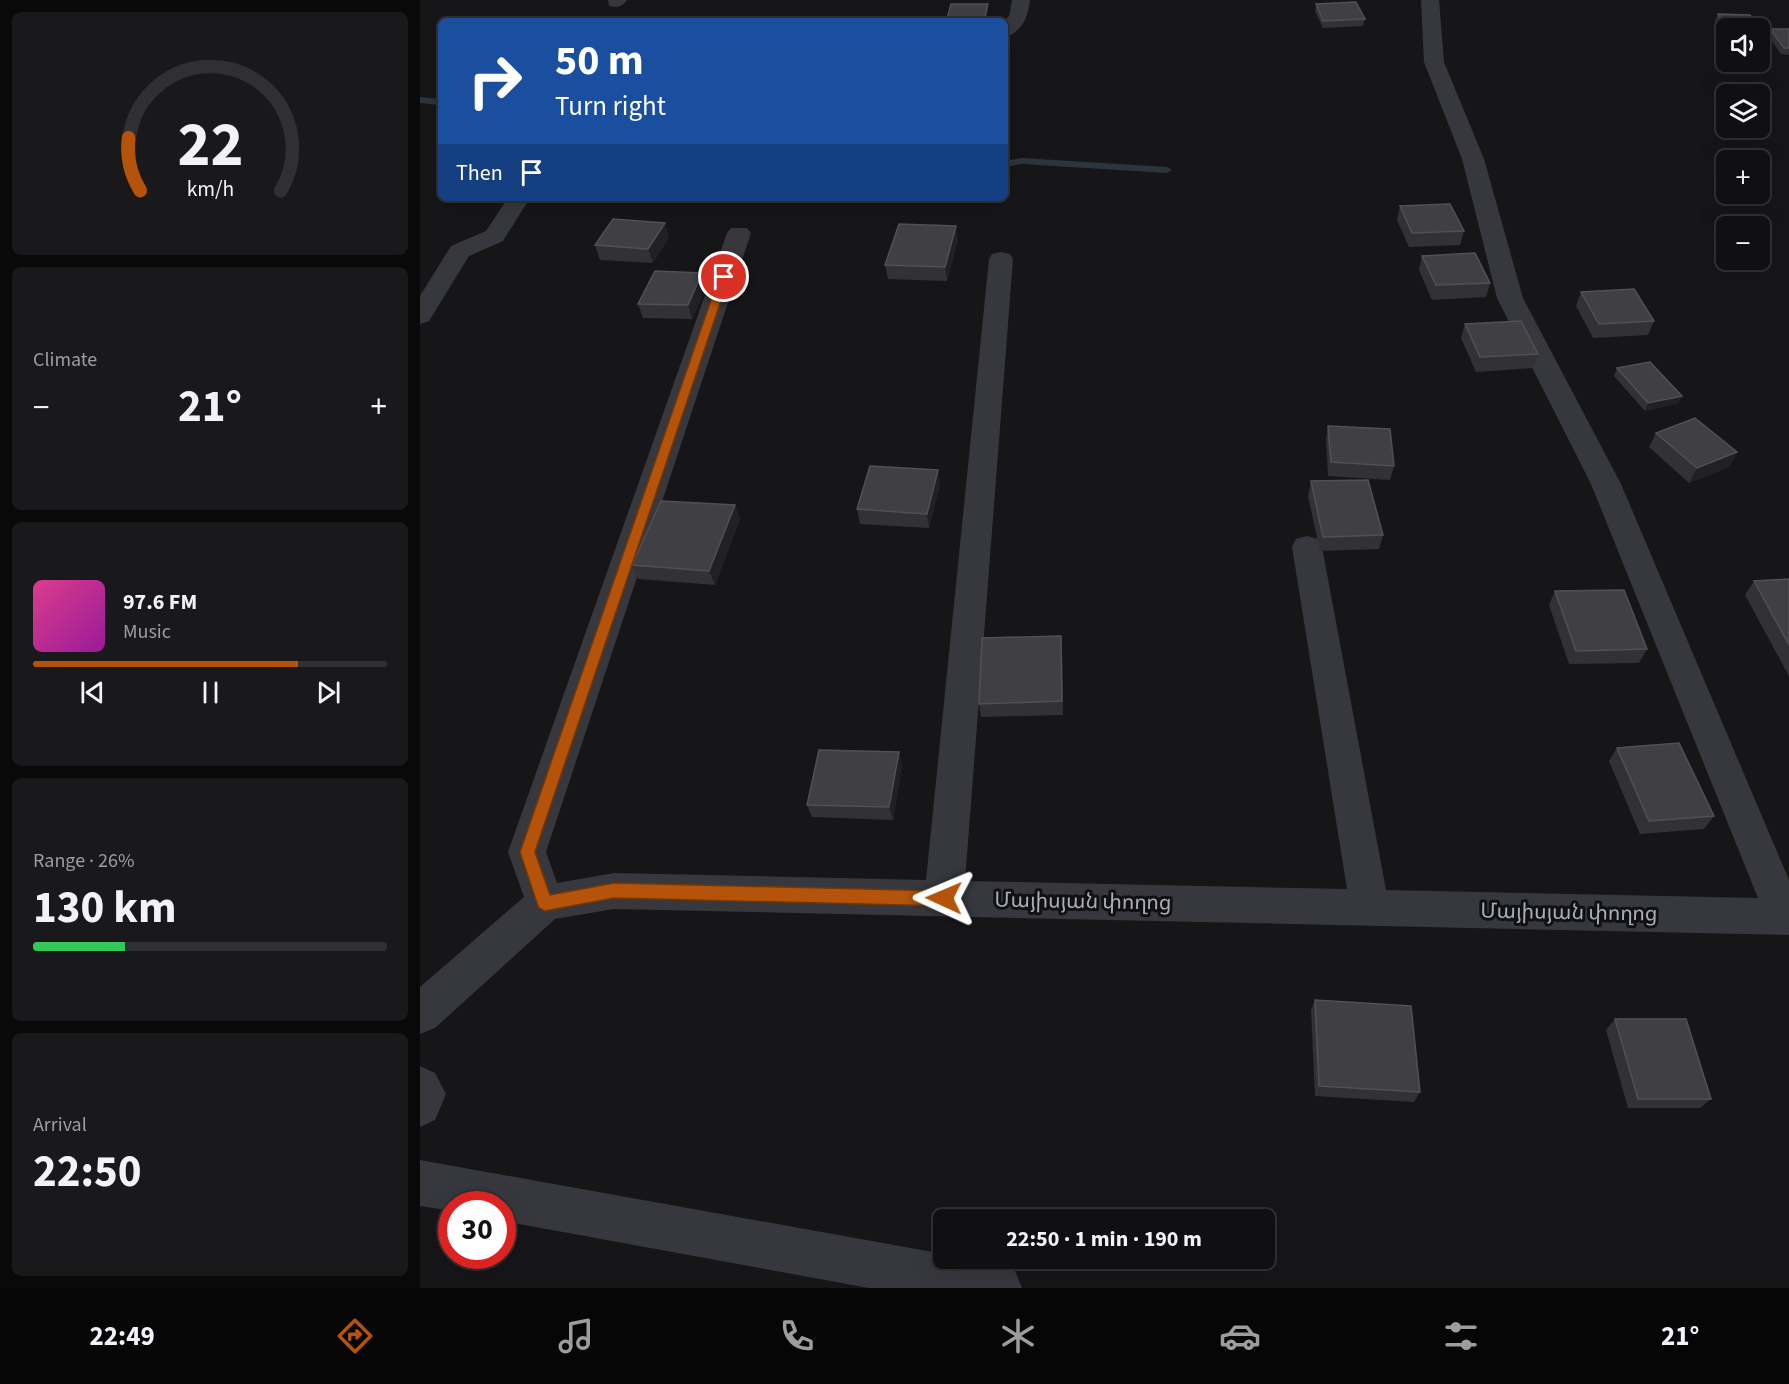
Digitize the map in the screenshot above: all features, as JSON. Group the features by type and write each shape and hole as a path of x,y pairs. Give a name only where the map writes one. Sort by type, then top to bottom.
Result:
{"street":[{"path":"1008,28 1018,18 1022,0"},
{"path":"1430,0 1434,62 1473,159 1510,297 1606,484 1787,917"},
{"path":"420,316 460,251 495,237 517,201"},
{"path":"420,1014 545,903 527,852 740,233"},
{"path":"944,898 1000,259"},
{"path":"1307,547 1370,908"},
{"name":"Մայիսյան փողոց","path":"545,903 614,891 1787,917"},
{"path":"420,1088 424,1094 420,1105"},
{"path":"420,1183 998,1288"}],"building":[{"path":"1356,2 1365,19 1323,21 1316,4"},
{"path":"951,4 988,4 984,18 947,18"},
{"path":"1718,14 1750,15 1752,18 1721,18"},
{"path":"1770,29 1789,29 1789,48 1784,48"},
{"path":"1450,204 1464,231 1412,233 1400,206"},
{"path":"613,219 665,223 648,249 595,245"},
{"path":"899,224 956,226 945,267 885,265"},
{"path":"1475,253 1490,283 1436,285 1422,256"},
{"path":"655,271 702,273 688,305 638,304"},
{"path":"1634,289 1654,321 1599,324 1581,292"},
{"path":"1521,321 1538,354 1480,357 1465,324"},
{"path":"1650,362 1682,396 1648,403 1617,368"},
{"path":"1695,418 1737,452 1697,468 1656,433"},
{"path":"1328,426 1390,429 1394,466 1331,462"},
{"path":"870,466 938,470 927,514 857,509"},
{"path":"1368,480 1383,535 1323,537 1311,481"},
{"path":"661,501 735,505 709,571 632,565"},
{"path":"1789,579 1789,645 1754,581"},
{"path":"1624,590 1647,649 1576,651 1555,591"},
{"path":"1061,636 1062,701 979,704 982,638"},
{"path":"1679,743 1714,816 1649,821 1617,748"},
{"path":"819,750 899,752 889,807 807,805"},
{"path":"1315,1000 1411,1006 1420,1092 1319,1086"},
{"path":"1615,1019 1686,1019 1711,1099 1638,1099"}],"waterway":[{"path":"420,100 438,102"},
{"path":"1008,163 1022,161 1167,170"}],"route":[{"path":"724,277 527,852 545,903 614,891 944,898"}]}
